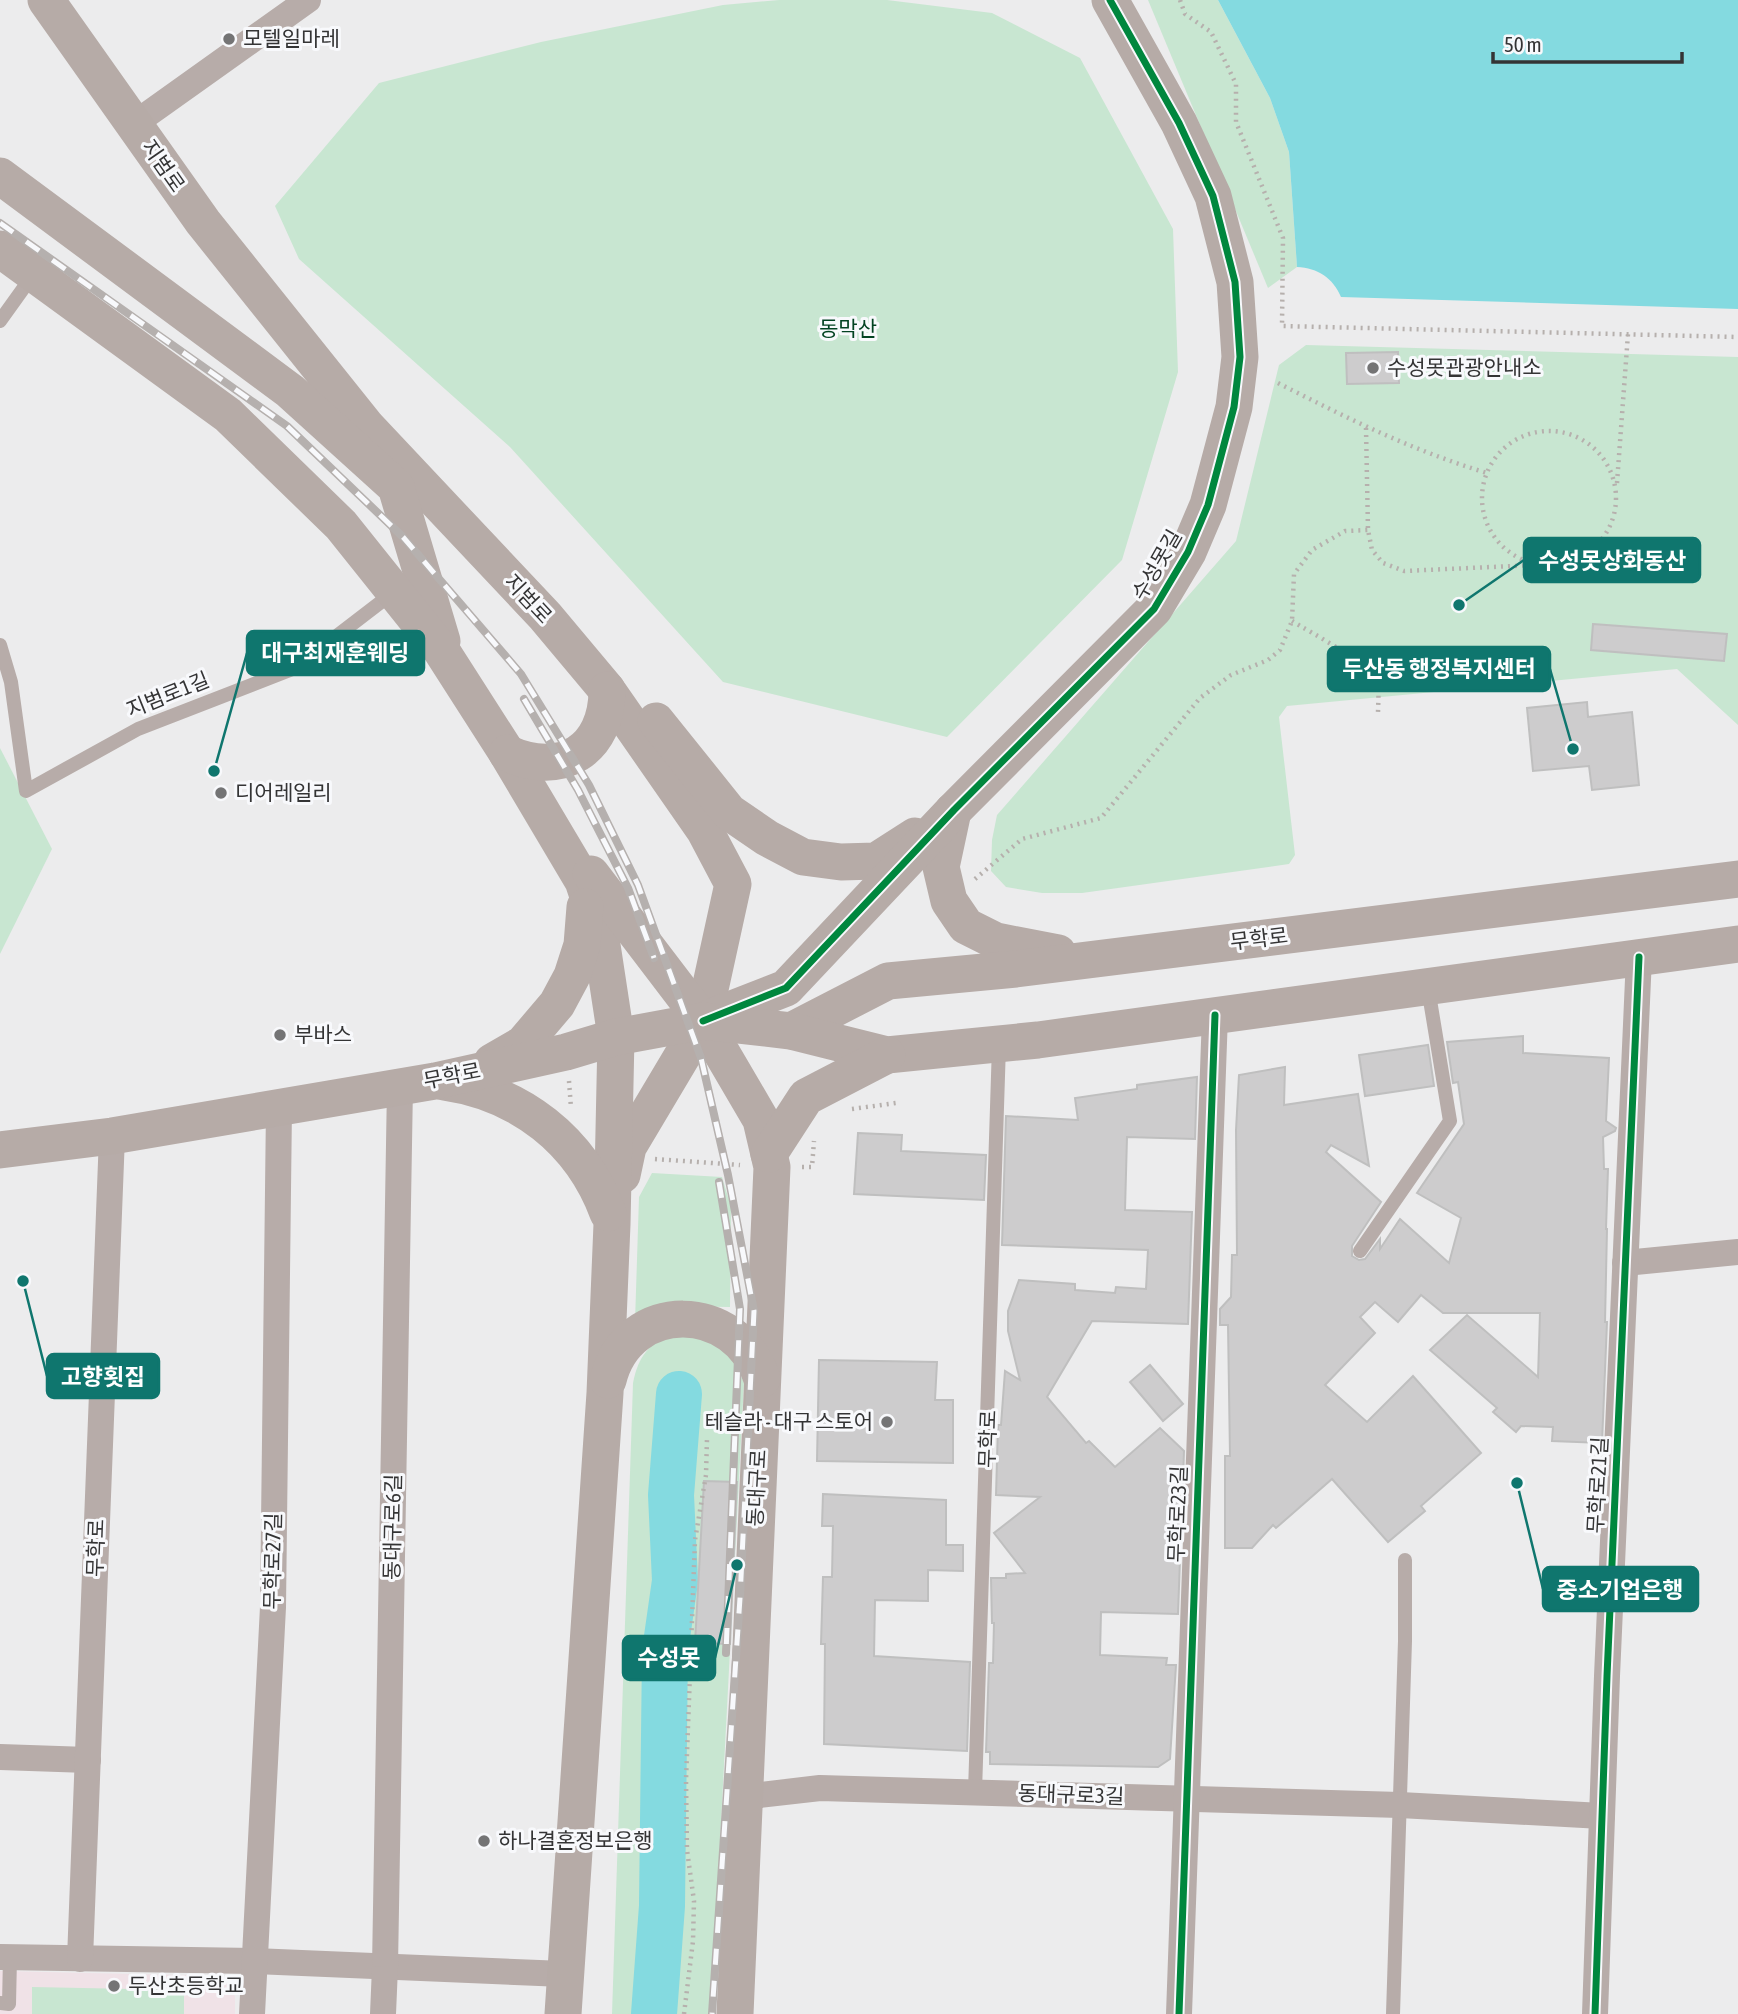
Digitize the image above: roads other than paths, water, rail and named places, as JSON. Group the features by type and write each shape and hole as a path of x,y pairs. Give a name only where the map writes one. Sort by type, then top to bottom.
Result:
{"main road":[{"name":"지범로","path":"46,0 203,222 367,427 545,617 607,690 705,831 733,884 703,1021 628,1147 612,1224"},
{"name":"수성못길","path":"703,1021 786,988 954,810 1154,609 1188,552 1208,505 1234,407 1240,357 1235,282 1213,195 1179,123 1110,0"},
{"path":"0,176 290,391 396,488 449,663"},
{"path":"0,249 228,415 341,525 449,663 507,753 583,881 600,932 616,1038 612,1224 605,1393 563,2014"},
{"path":"545,617 644,707 729,812 767,838 803,857 841,862 877,861 954,810"},
{"path":"507,753 524,761 543,764 578,754 592,741 602,726 607,708 607,690"},
{"path":"535,800 703,1021"},
{"path":"954,810 941,867 949,901 966,926 996,942 1096,959"},
{"name":"무학로","path":"791,1031 888,981 1096,959 1738,879"},
{"path":"478,1071 523,1044 557,1004 572,976 582,945 585,914 583,881"},
{"name":"무학로","path":"0,1150 112,1136 435,1081 616,1038 703,1021 791,1031 887,1055 999,1044 1738,944"},
{"name":"동대구로","path":"703,1021 761,1120 772,1167 735,2014"},
{"path":"769,1154 806,1097 887,1055"},
{"path":"435,1081 468,1085 499,1096 528,1111 554,1130 589,1173 612,1224"},
{"path":"605,1393 611,1369 629,1341 657,1324 679,1319 701,1321 732,1334 754,1358 762,1379"}],"street":[{"path":"134,124 308,0"},
{"name":"무학로21길","path":"1595,2014 1639,957"},
{"name":"무학로23길","path":"1179,2014 1215,1015"},
{"name":"동대구로6길","path":"383,2014 400,1086"},
{"name":"무학로27길","path":"252,2014 273,1607 279,1107"},
{"name":"무학로","path":"80,1959 112,1136"},
{"path":"1625,1263 1738,1252"},
{"path":"0,1757 88,1760"},
{"name":"동대구로3길","path":"743,1797 820,1788 1400,1805 1602,1816"},
{"path":"5,1957 254,1961 564,1974"}],"lane":[{"path":"0,321 34,274"},
{"name":"지범로1길","path":"0,645 11,682 26,790 138,729 295,668 394,592"},
{"path":"1360,1251 1450,1121 1428,987"},
{"name":"무학로","path":"975,1792 999,1044"},
{"path":"1393,2014 1405,1641 1405,1560"},
{"path":"0,2003 9,2004 5,1957"}],"water":[{"path":"1218,0 1738,0 1738,309 1341,297 1334,284 1324,275 1312,269 1297,267 1289,152 1270,98"}],"waterway":[{"path":"654,2014 662,1906 665,1651 675,1581 671,1495 679,1394"}],"railway":[{"path":"0,223 287,426 403,537 521,674 589,785 638,885 701,1058 728,1175 754,1311 740,1598 712,2014"},
{"path":"524,699 578,790 628,888 654,958"},
{"path":"719,1182 740,1309 726,1653"}],"place":[{"name":"모텔일마레","path":"229,39"},
{"name":"수성못관광안내소","path":"1373,368"},
{"name":"수성못상화동산","path":"1459,605"},
{"name":"두산동 행정복지센터","path":"1573,749"},
{"name":"대구최재훈웨딩","path":"214,771"},
{"name":"디어레일리","path":"221,793"},
{"name":"부바스","path":"280,1035"},
{"name":"고향횟집","path":"23,1281"},
{"name":"테슬라 - 대구 스토어","path":"887,1422"},
{"name":"중소기업은행","path":"1517,1483"},
{"name":"수성못","path":"737,1565"},
{"name":"하나결혼정보은행","path":"484,1841"},
{"name":"두산초등학교","path":"114,1986"}],"park label":[{"name":"동막산","path":"848,329"}]}
